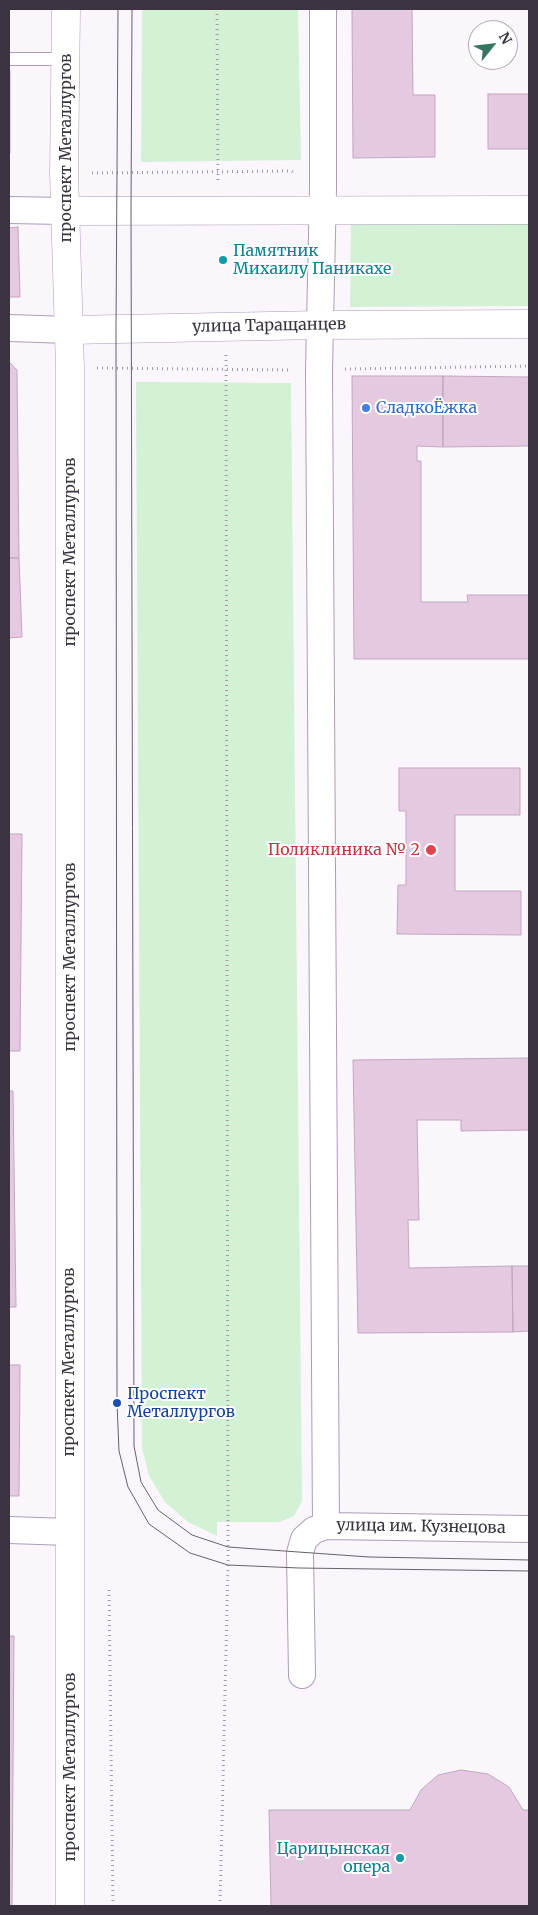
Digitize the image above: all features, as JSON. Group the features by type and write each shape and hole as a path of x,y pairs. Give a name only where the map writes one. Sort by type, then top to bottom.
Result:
{"main road":[{"name":"проспект Металлургов","path":"66,9 64,210 70,368 70,1906"},
{"path":"64,210 219,211 322,199 529,210"},
{"name":"улица Таращанцев","path":"69,330 320,325 529,324"}],"street":[{"path":"323,9 319,370 326,1526"},
{"path":"9,210 64,210"},
{"name":"улица Таращанцев","path":"9,328 69,330"},
{"name":"улица им. Кузнецова","path":"302,1675 300,1552 304,1539 314,1530 326,1526 529,1529"},
{"path":"9,1530 69,1532"}],"lane":[{"path":"9,59 65,59"}],"path":[{"path":"217,9 219,211"},
{"path":"64,173 131,174 291,171 322,199"},
{"path":"220,1906 228,1565 226,327"},
{"path":"70,368 319,370 529,366"},
{"path":"109,1590 113,1906"}],"green space":[{"path":"142,9 298,9 301,160 141,162"},
{"path":"351,220 529,221 529,306 350,307"},
{"path":"136,382 291,383 302,1501 294,1516 280,1522 217,1522 217,1536 188,1522 165,1502 149,1476 142,1448"}],"building":[{"path":"352,9 412,9 413,95 435,95 435,157 353,158"},
{"path":"10,71 10,153 9,153"},
{"path":"488,94 529,94 529,149 488,149"},
{"path":"18,227 20,297 9,297 9,228"},
{"path":"9,362 17,370 19,558 9,558"},
{"path":"352,376 443,376 443,447 417,446 417,461 421,461 421,602 468,602 467,595 529,595 529,659 354,659"},
{"path":"443,376 529,377 529,446 443,447"},
{"path":"9,558 19,558 22,637 9,638"},
{"name":"Поликлиника № 2","path":"399,768 520,768 520,815 455,815 455,891 521,891 521,935 397,934 398,885 406,885 406,811 399,811"},
{"path":"9,834 22,834 20,1051 9,1051"},
{"path":"529,1058 529,1130 461,1131 461,1120 417,1120 419,1220 408,1220 409,1268 512,1266 513,1332 358,1333 353,1060"},
{"path":"9,1091 13,1091 16,1307 9,1307"},
{"path":"512,1266 529,1266 529,1331 513,1332"},
{"path":"9,1365 20,1365 19,1496 9,1496"},
{"path":"9,1636 14,1636 12,1906 9,1906"},
{"name":"Царицынская опера","path":"461,1770 488,1774 509,1787 523,1810 529,1810 529,1906 271,1906 269,1810 410,1810 421,1790 438,1775"}],"tram line":[{"path":"118,9 116,329 117,1403 119,1451 128,1487 149,1524 190,1553 228,1565 299,1568 529,1571"},
{"path":"132,9 134,1446 141,1482 158,1510 192,1535 228,1547 369,1557 529,1560"}],"place":[{"name":"Памятник Михаилу Паникахе","path":"223,260"},
{"name":"СладкоЁжка","path":"366,408"},
{"name":"Поликлиника № 2","path":"431,850"},
{"name":"Проспект Металлургов","path":"117,1403"},
{"name":"Царицынская опера","path":"400,1858"}]}
